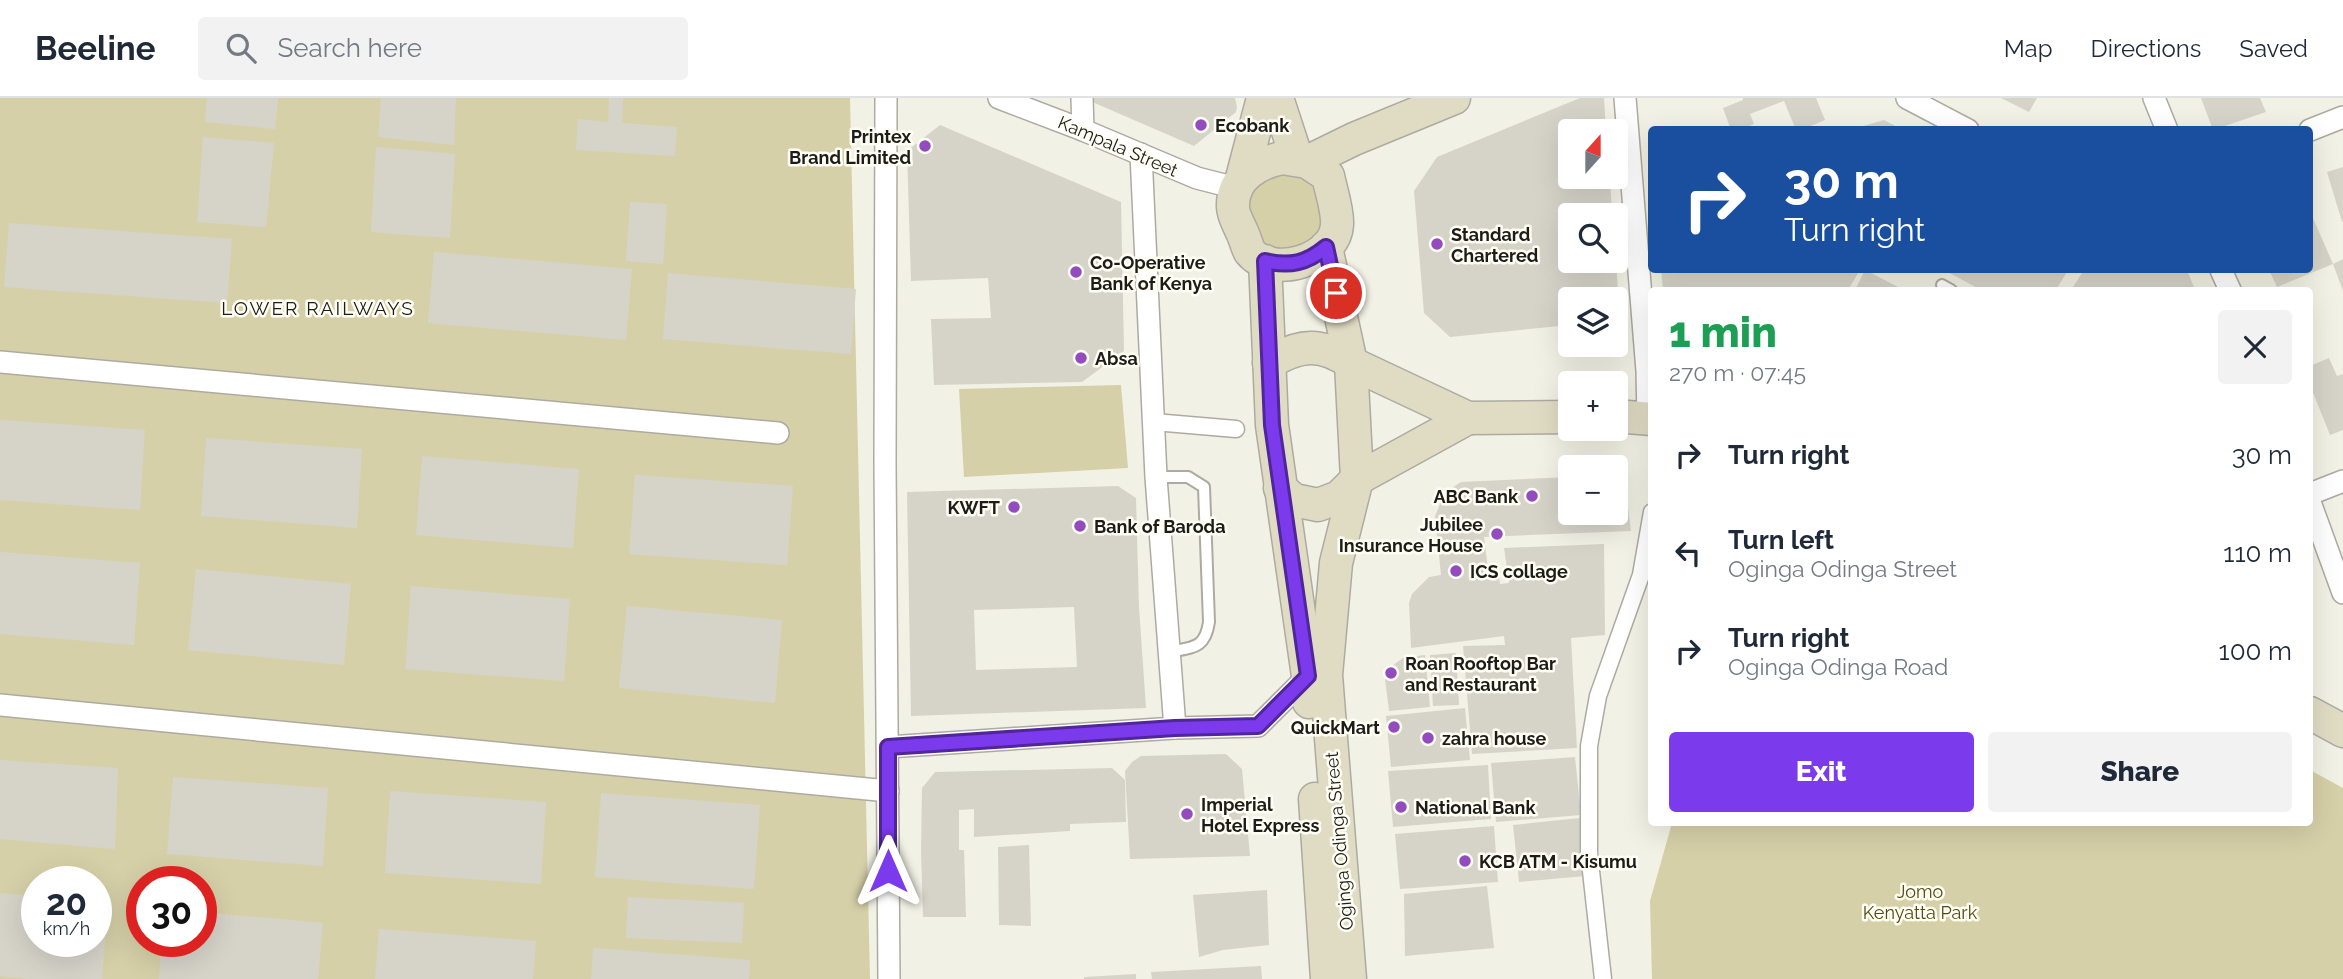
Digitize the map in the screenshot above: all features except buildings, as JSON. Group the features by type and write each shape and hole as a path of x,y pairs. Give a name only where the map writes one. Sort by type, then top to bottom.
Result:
{"main road":[{"path":"1263,98 1237,192 1251,253 1265,261 1281,265 1298,264 1314,257 1326,247 1337,225 1277,98"},
{"path":"1237,192 1253,168 1267,161 1282,158 1311,166 1364,158 1415,114 1454,98"},
{"name":"Oginga Odinga Street","path":"1326,247 1351,363 1357,480 1336,562 1317,675 1327,979"},
{"name":"Oginga Odinga Street","path":"1265,261 1272,425 1280,488 1317,675 1350,979"},
{"path":"1269,363 1287,351 1309,348 1334,351 1351,363 1468,418 1558,417"},
{"path":"1280,488 1294,500 1318,505 1339,497 1357,480 1468,418"},
{"path":"1628,419 1648,423"},
{"path":"2313,715 2343,731"}],"street":[{"path":"886,98 885,464 890,979"},
{"name":"Kampala Street","path":"999,98 1237,192"},
{"path":"1082,98 1083,130"},
{"path":"1625,98 1648,384"},
{"path":"1907,98 1960,126"},
{"path":"2154,98 2165,126"},
{"path":"2313,129 2343,117"},
{"path":"1141,154 1156,477 1175,728"},
{"path":"0,362 778,433"},
{"path":"1154,422 1236,429"},
{"path":"2313,493 2343,481"},
{"path":"2313,510 2343,593"},
{"path":"1603,979 1589,853 1589,746 1598,696 1641,575 1648,535"},
{"path":"888,747 1175,728 1258,726 1317,675"},
{"path":"0,705 887,791"}],"lane":[{"path":"1156,477 1188,477 1204,487 1209,622 1207,636 1198,645 1169,652"}],"green space":[{"path":"0,98 850,98 870,979 0,979"},
{"path":"1259,173 1316,173 1330,224 1310,248 1263,253 1240,191"},
{"path":"1121,385 1128,468 964,477 959,389"},
{"name":"Jomo Kenyatta Park","path":"2313,772 2343,788 2343,979 1652,979 1650,901 1671,826 2313,826"}],"place":[{"name":"Ecobank","path":"1201,125"},
{"name":"Printex Brand Limited","path":"925,146"},
{"name":"Standard Chartered","path":"1437,244"},
{"name":"Co-Operative Bank of Kenya","path":"1076,272"},
{"name":"Absa","path":"1081,358"},
{"name":"ABC Bank","path":"1532,496"},
{"name":"KWFT","path":"1014,507"},
{"name":"Bank of Baroda","path":"1080,526"},
{"name":"Jubilee Insurance House","path":"1497,534"},
{"name":"ICS collage","path":"1456,571"},
{"name":"Roan Rooftop Bar and Restaurant","path":"1391,673"},
{"name":"QuickMart","path":"1394,727"},
{"name":"zahra house","path":"1428,738"},
{"name":"National Bank","path":"1401,807"},
{"name":"Imperial Hotel Express","path":"1187,814"},
{"name":"KCB ATM - Kisumu","path":"1465,861"}],"district":[{"name":"LOWER RAILWAYS","path":"318,308"}],"route":[{"path":"888,871 888,747 908,748 1175,728 1258,726 1308,676 1272,425 1265,261 1281,265 1298,264 1314,257 1326,247 1336,293"}]}
